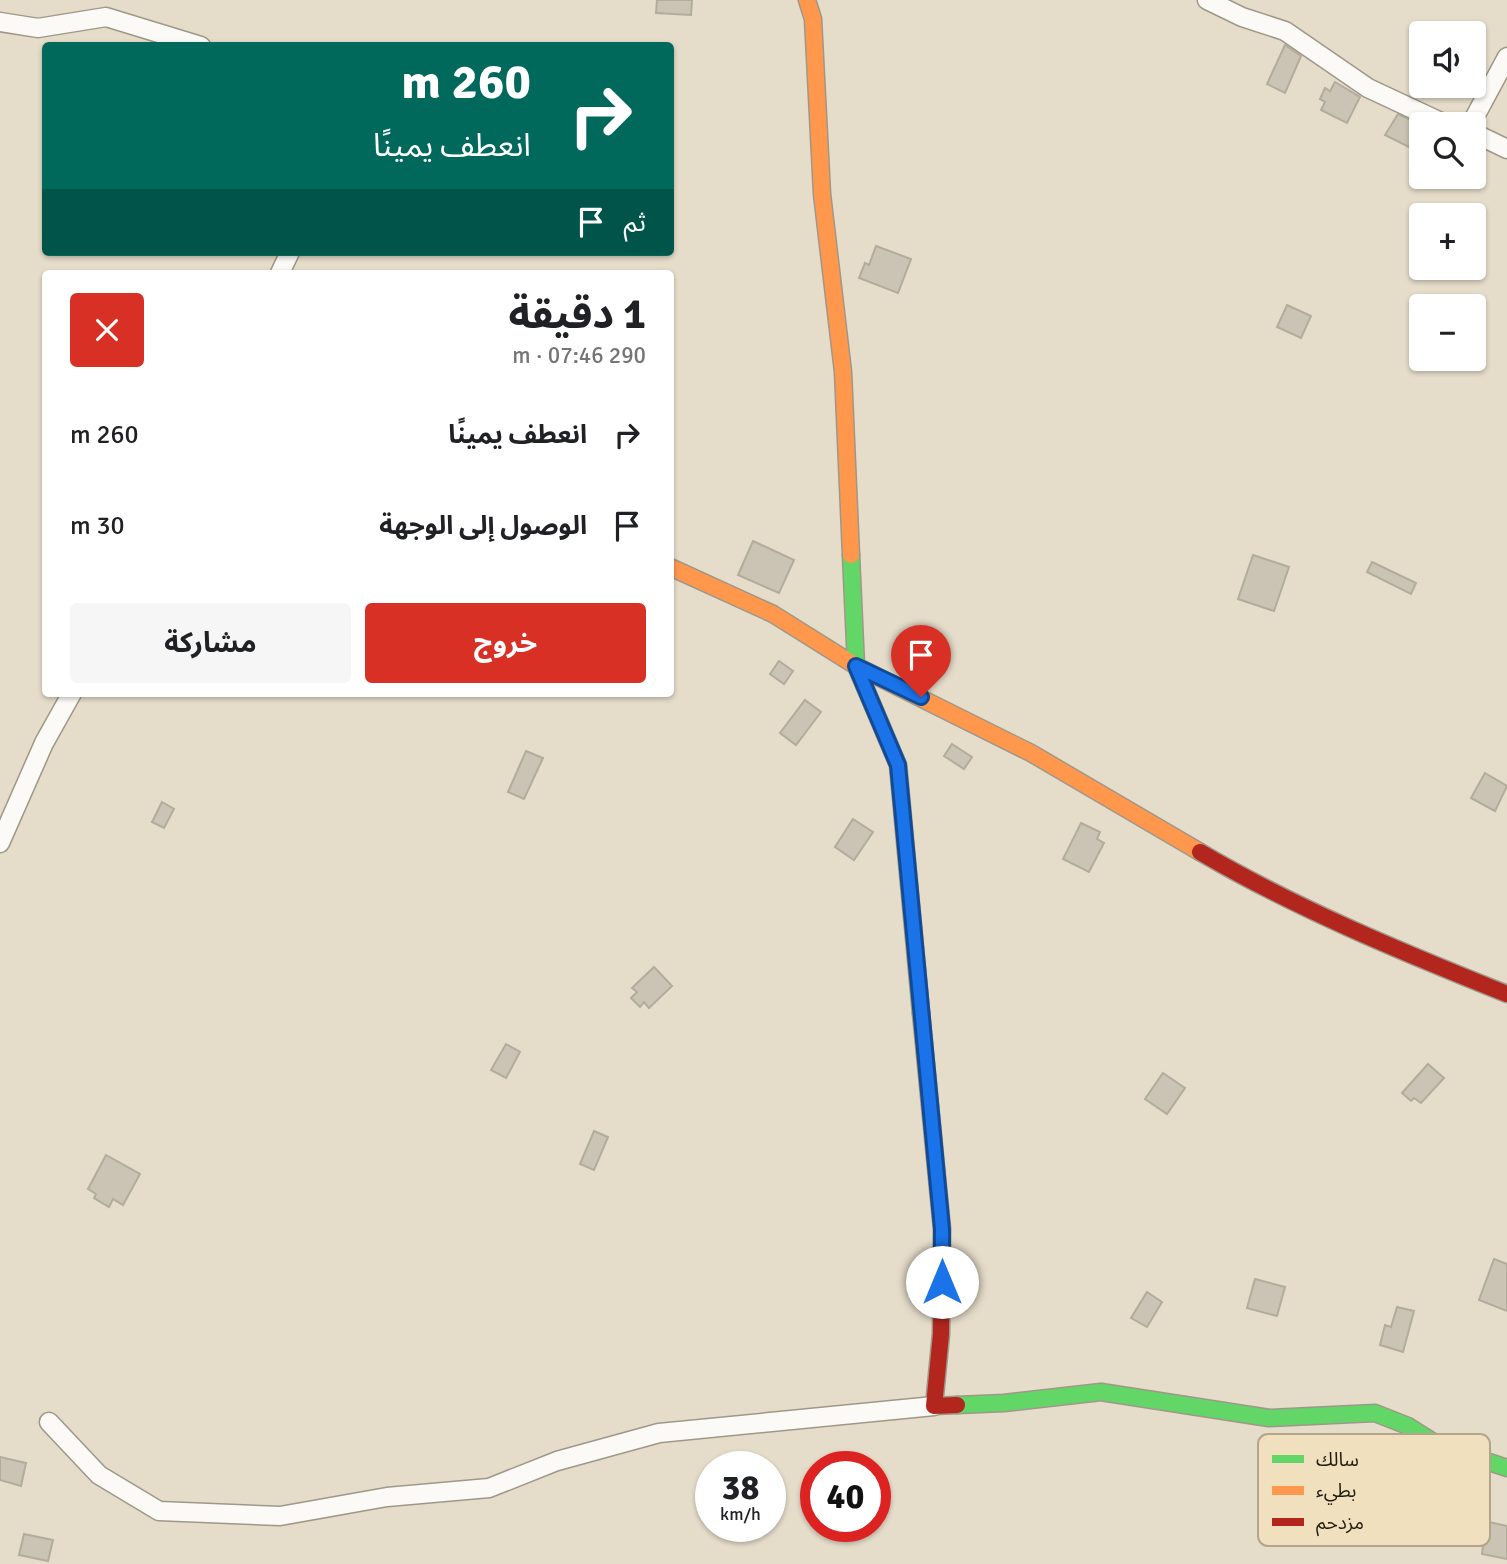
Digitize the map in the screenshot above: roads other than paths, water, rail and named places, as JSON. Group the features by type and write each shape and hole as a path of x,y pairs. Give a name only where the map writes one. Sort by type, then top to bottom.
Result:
{"street":[{"path":"807,0 813,19 822,194 843,372 856,666 898,765 942,1229 941,1334 934,1406"},
{"path":"1208,0 1242,17 1285,31 1367,88 1419,112"},
{"path":"0,22 38,29 106,17 188,42"},
{"path":"1477,112 1507,57"},
{"path":"1486,139 1507,149"},
{"path":"674,569 774,614 856,666 1031,753 1242,877 1439,967 1507,994"},
{"path":"0,843 44,743 70,697"},
{"path":"49,1422 99,1475 159,1511 280,1516 387,1497 489,1488 557,1461 659,1433 1101,1392 1269,1418 1376,1413 1420,1434"},
{"path":"1490,1462 1507,1468"}]}
